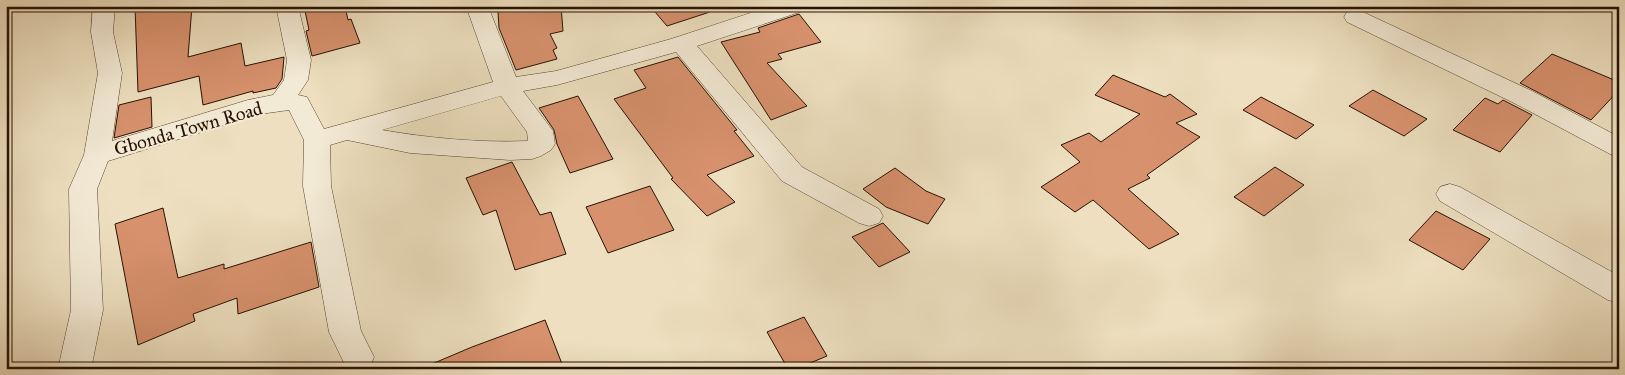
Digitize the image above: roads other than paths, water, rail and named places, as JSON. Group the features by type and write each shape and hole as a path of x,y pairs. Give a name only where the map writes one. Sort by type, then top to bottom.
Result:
{"street":[{"name":"Gbonda Town Road","path":"104,6 102,32 110,73 97,155 256,106 281,102 298,103 317,140"},
{"path":"281,102 296,80 299,60 287,6"},
{"path":"347,132 410,144 510,151 532,150 542,144 540,131 507,86 477,6"},
{"path":"358,357 345,332 317,186 317,140 507,86 557,78 679,44 795,6"},
{"path":"1355,17 1523,97 1619,148"},
{"path":"679,44 688,50 792,174 869,216"},
{"path":"74,369 87,310 83,189 97,155"},
{"path":"1450,194 1619,291"}]}
